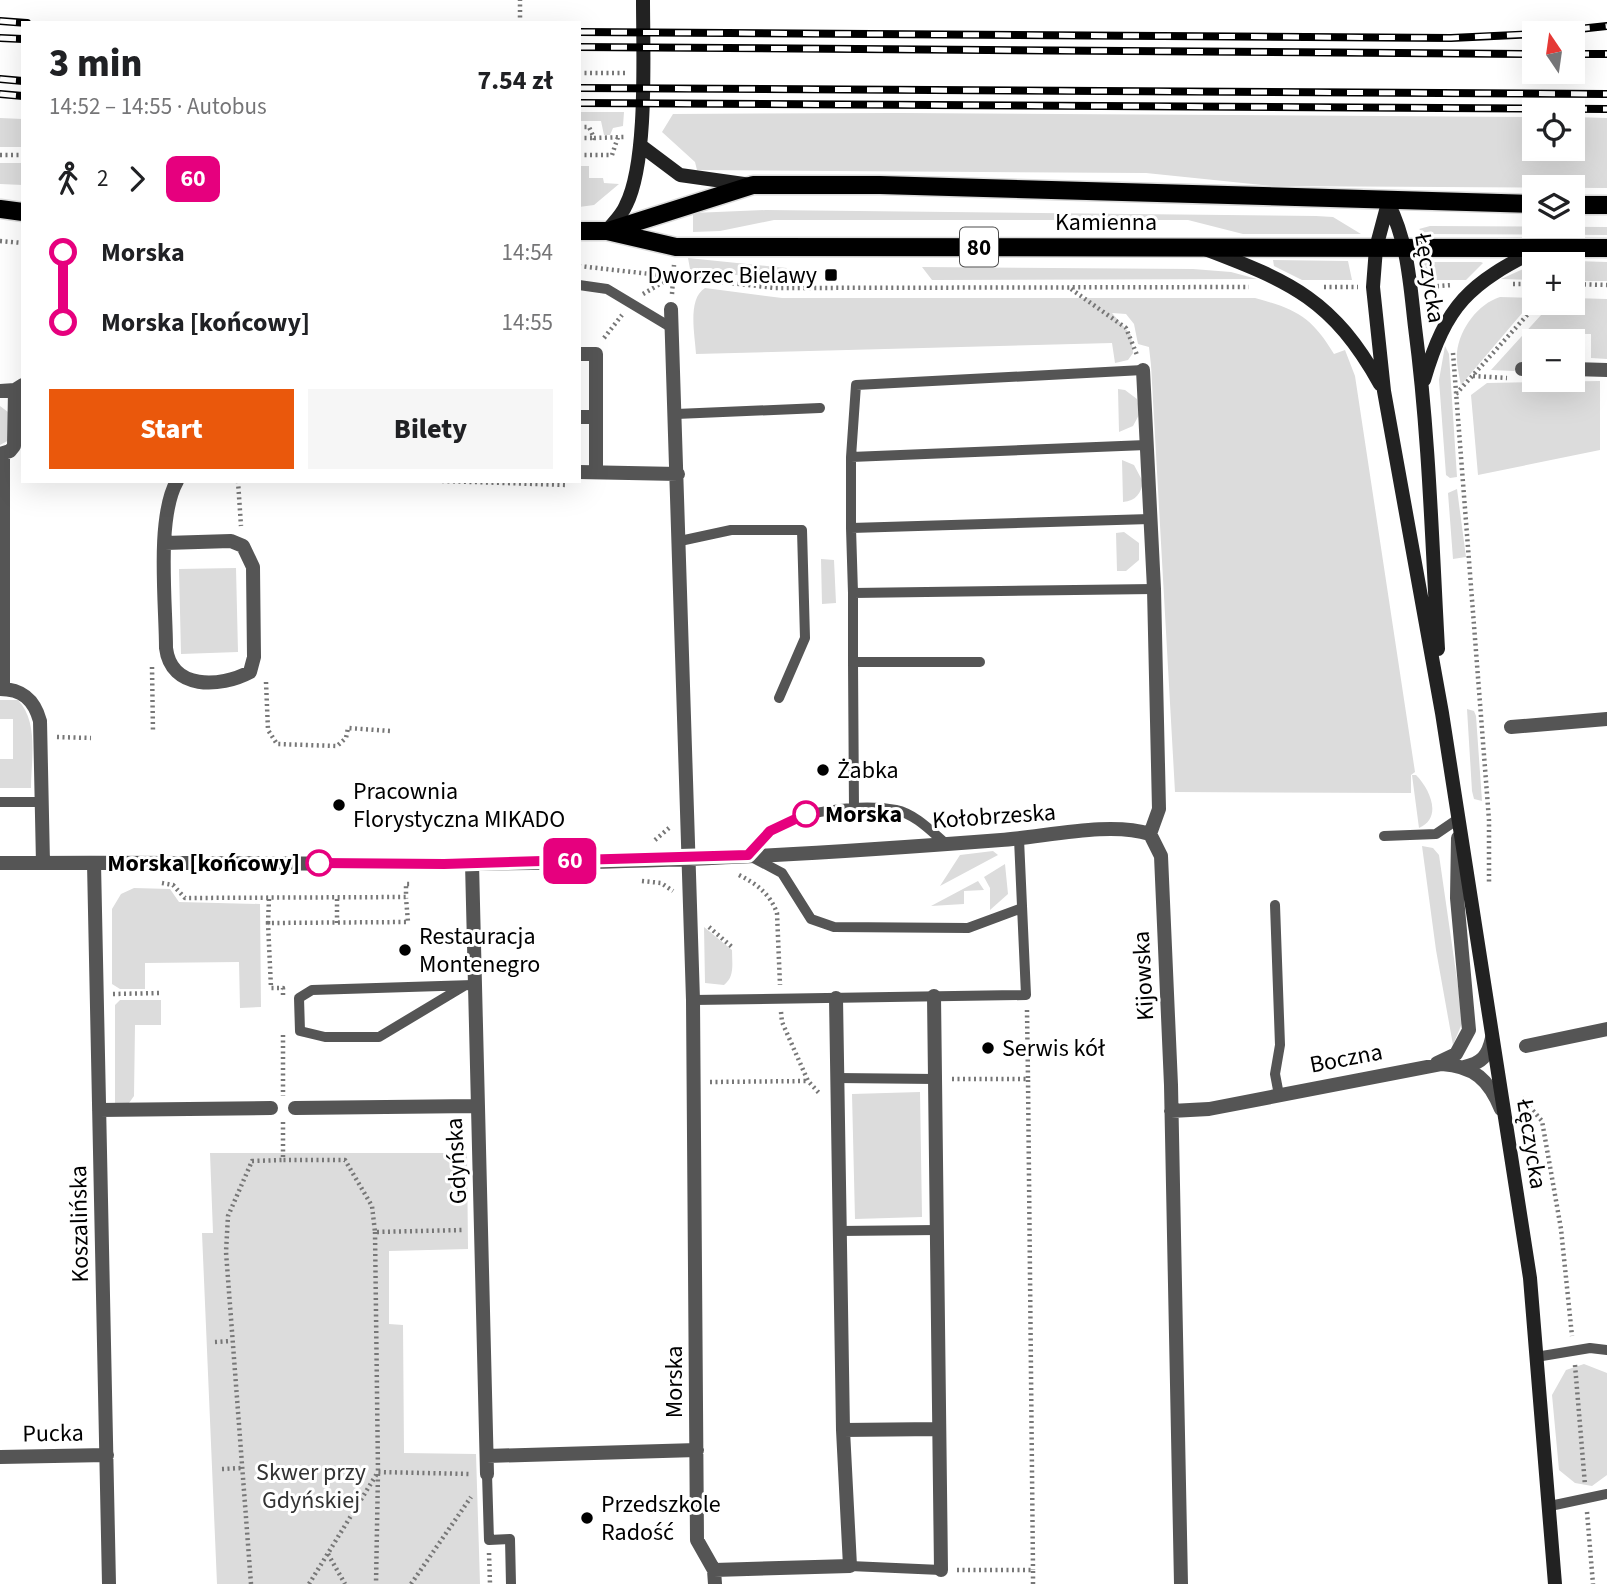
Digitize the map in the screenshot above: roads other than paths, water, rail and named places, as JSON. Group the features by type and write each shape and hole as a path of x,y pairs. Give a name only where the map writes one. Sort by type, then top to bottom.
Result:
{"main road":[{"name":"Kamienna","path":"607,231 753,185 894,186 1522,204"},
{"path":"1585,205 1607,205"},
{"path":"0,209 21,212"},
{"name":"Kamienna","path":"581,231 607,231 676,247 1607,248"}],"street":[{"path":"607,231 626,207 634,185 640,145 643,0"},
{"path":"640,145 680,175 753,185"},
{"name":"Łęczycka","path":"1388,202 1376,248 1373,287 1384,391 1442,713 1530,1278 1555,1584"},
{"name":"Łęczycka","path":"1388,202 1398,223 1405,248 1423,385 1442,713"},
{"path":"1199,247 1296,287 1323,307 1346,330 1384,391"},
{"path":"1423,385 1442,330 1464,296 1500,268 1539,248"},
{"name":"Morska","path":"671,309 693,1000 697,1540 714,1577 850,1566"},
{"path":"581,354 596,354 596,472"},
{"path":"1585,369 1607,370"},
{"path":"1143,370 1154,589 1159,809 1150,834"},
{"path":"13,389 14,446 1,454 2,689 15,689 36,707 42,736 43,863"},
{"path":"581,417 596,416"},
{"path":"581,472 678,474"},
{"path":"166,543 231,541 243,546 253,567 254,657 250,672 235,680 194,681 177,675 168,664 166,543 170,494 176,483"},
{"path":"1511,727 1607,719"},
{"path":"1432,1065 1456,1054 1469,1030 1457,898 1458,819"},
{"name":"Kołobrzeska","path":"0,863 472,863 688,859 1019,839 1108,830 1136,829 1150,834"},
{"name":"Kijowska","path":"1150,834 1161,856 1171,1111 1181,1584"},
{"name":"Koszalińska","path":"94,863 109,1584"},
{"name":"Gdyńska","path":"472,863 468,985 481,1229 487,1474"},
{"path":"934,996 940,1570"},
{"path":"836,998 843,1430 850,1566"},
{"path":"1526,1046 1607,1029"},
{"path":"1464,1067 1483,1060 1489,1053 1492,1038"},
{"name":"Boczna","path":"1171,1111 1209,1109 1432,1065 1464,1067"},
{"path":"1464,1067 1486,1081 1504,1117"},
{"path":"295,1108 476,1106"},
{"path":"99,1110 271,1108"},
{"path":"843,1430 939,1429"},
{"path":"487,1456 697,1450"},
{"name":"Pucka","path":"0,1457 107,1455"}],"lane":[{"path":"581,285 607,289 672,328"},
{"path":"854,810 851,528 856,385 1143,370"},
{"path":"676,414 820,408"},
{"path":"852,457 1146,446"},
{"path":"851,528 1150,519"},
{"path":"680,541 732,530 802,530 805,638 779,698"},
{"path":"853,593 1154,589"},
{"path":"853,662 980,662"},
{"path":"0,802 43,802"},
{"path":"945,843 919,821 897,810 854,810 806,814 789,820 770,831 748,855 782,873 811,919 834,927 968,928 1022,908"},
{"path":"1384,836 1436,834 1458,819"},
{"path":"693,1000 1026,995 1019,839"},
{"path":"1275,905 1280,1045 1275,1074 1279,1095"},
{"path":"468,985 379,1037 325,1037 300,1031 299,998 312,990 468,985"},
{"path":"837,1078 936,1079"},
{"path":"839,1231 937,1230"},
{"path":"1536,1357 1590,1348 1607,1350"},
{"path":"487,1474 489,1540 510,1539 511,1584"},
{"path":"1550,1506 1607,1494"},
{"path":"850,1566 940,1570"}],"railway":[{"path":"0,21 21,23"},
{"path":"1586,28 1607,26"},
{"path":"581,32 1451,38 1522,35"},
{"path":"0,38 21,39"},
{"path":"581,47 1522,54"},
{"path":"1586,54 1607,54"},
{"path":"0,79 21,81"},
{"path":"581,88 1607,94"},
{"path":"0,94 21,96"},
{"path":"581,103 1607,109"}],"place":[{"name":"Dworzec Bielawy","path":"831,275"},
{"name":"Żabka","path":"823,770"},
{"name":"Pracownia Florystyczna MIKADO","path":"339,805"},
{"name":"Morska","path":"806,814"},
{"name":"Morska [końcowy]","path":"319,863"},
{"name":"Restauracja Montenegro","path":"405,950"},
{"name":"Serwis kół","path":"988,1048"},
{"name":"Przedszkole Radość","path":"587,1518"}],"park label":[{"name":"Skwer przy Gdyńskiej","path":"311,1486"}]}
